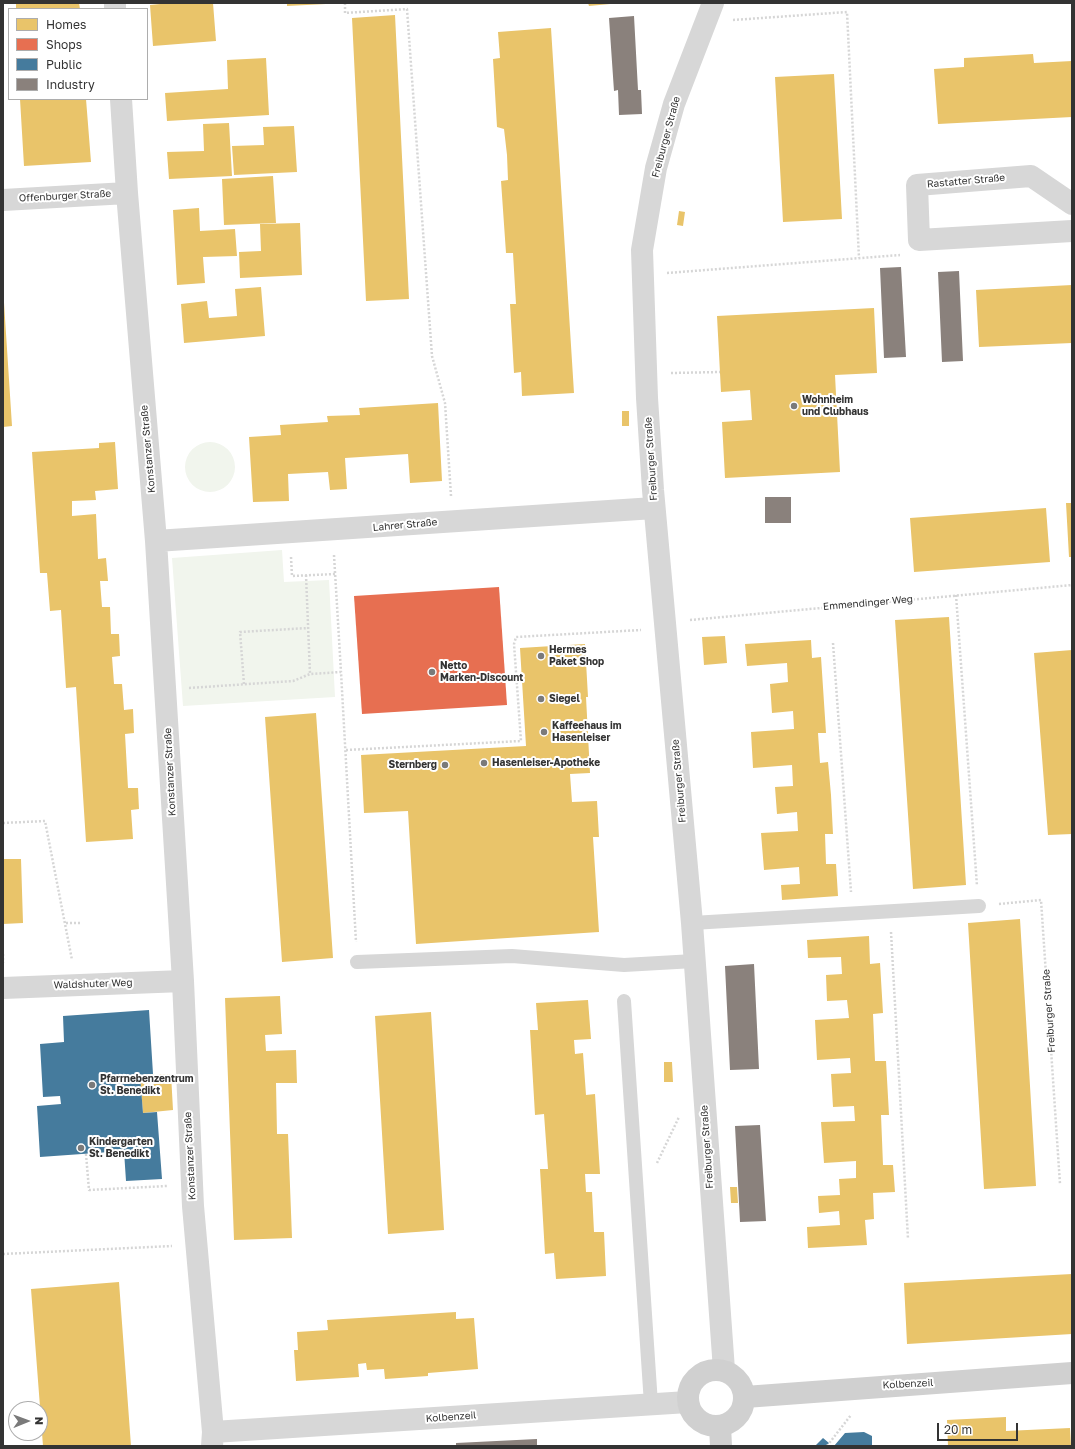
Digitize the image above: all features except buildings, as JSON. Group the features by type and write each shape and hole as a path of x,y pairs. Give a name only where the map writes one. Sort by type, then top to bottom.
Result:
{"street":[{"name":"Freiburger Straße","path":"709,13 674,104 656,168 642,250 646,373 654,508 692,923 724,1370"},
{"name":"Konstanzer Straße","path":"121,100 127,193 156,541 183,981 191,1184 212,1439"},
{"name":"Rastatter Straße","path":"1072,204 1031,176 917,185 919,240 1072,231"},
{"name":"Offenburger Straße","path":"3,200 127,193"},
{"name":"Lahrer Straße","path":"156,541 332,531 452,520 654,508"},
{"name":"Waldshuter Weg","path":"3,988 183,981"},
{"path":"708,1370 724,1370 732,1374 740,1382 745,1397 742,1411 720,1436 708,1425 699,1421 692,1413 688,1402 688,1391 695,1378 708,1370"},
{"name":"Kolbenzeil","path":"745,1397 873,1386 1072,1373"},
{"name":"Kolbenzeil","path":"212,1439 688,1402"}],"lane":[{"path":"692,923 979,906"},
{"path":"357,962 512,956 624,965 694,961"},
{"path":"624,1001 651,1404"}],"path":[{"path":"345,3 345,13 407,9 432,356 445,403 452,520"},
{"path":"709,13 847,12 858,258"},
{"path":"643,275 902,255"},
{"path":"646,373 720,372"},
{"path":"332,531 346,750 357,962"},
{"path":"290,533 292,576 335,574"},
{"path":"306,575 310,674"},
{"name":"Emmendinger Weg","path":"346,750 521,741 514,644 516,637 646,630 665,622 1072,585"},
{"path":"956,595 979,906"},
{"path":"244,684 240,632 308,628"},
{"path":"833,643 852,914"},
{"path":"166,699 182,688 293,681 310,674 340,672"},
{"path":"3,823 44,821 66,924 76,984"},
{"name":"Freiburger Straße","path":"979,906 1041,900 1060,1184"},
{"path":"890,912 908,1239"},
{"path":"66,924 80,923"},
{"path":"654,1170 682,1113"},
{"path":"86,1154 89,1190 191,1184"},
{"path":"3,1254 196,1245"}],"shaded area":[{"path":"215,442 220,443 228,449 234,457 234,477 228,485 220,491 205,492 200,491 192,485 186,477 185,462 186,457 192,449 200,443"},
{"path":"282,550 284,582 329,580 335,697 183,706 172,558"}],"place":[{"name":"Wohnheim und Clubhaus","path":"794,406"},
{"name":"Hermes Paket Shop","path":"541,656"},
{"name":"Netto Marken-Discount","path":"432,672"},
{"name":"Siegel","path":"541,699"},
{"name":"Kaffeehaus im Hasenleiser","path":"544,732"},
{"name":"Hasenleiser-Apotheke","path":"484,763"},
{"name":"Sternberg","path":"445,765"},
{"name":"Pfarrnebenzentrum St. Benedikt","path":"92,1085"},
{"name":"Kindergarten St. Benedikt","path":"81,1148"}]}
